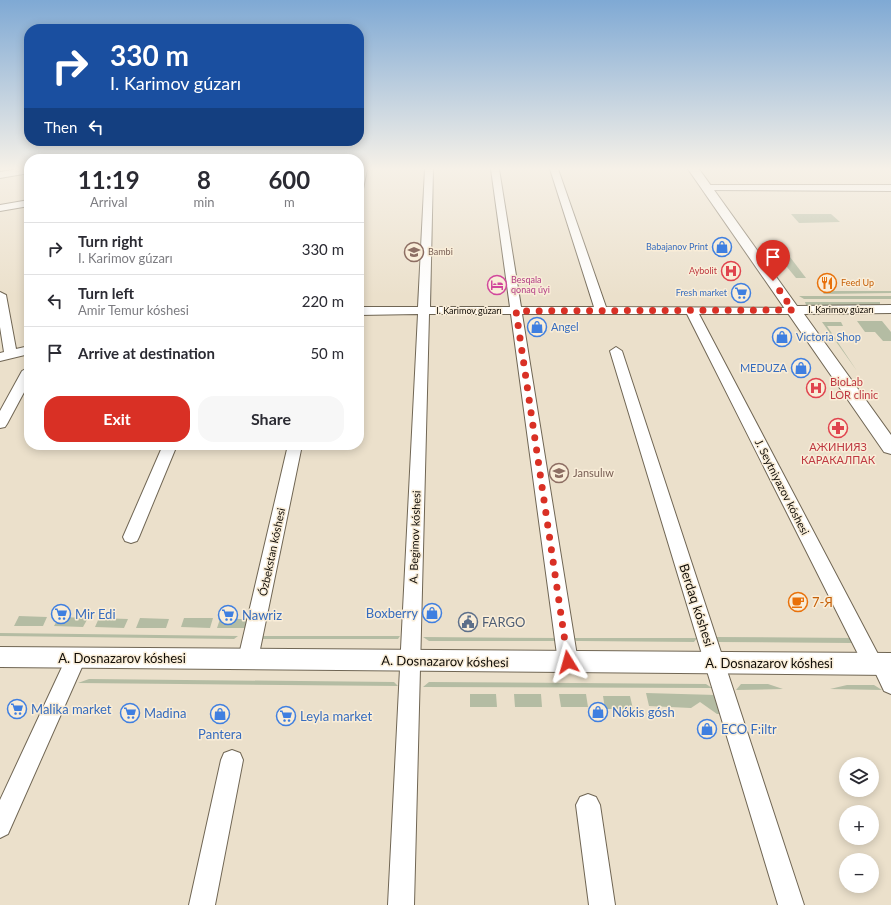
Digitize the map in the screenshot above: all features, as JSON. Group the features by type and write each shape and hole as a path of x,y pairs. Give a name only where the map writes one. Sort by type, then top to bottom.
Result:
{"main road":[{"path":"723,211 891,448"},
{"name":"I. Karimov gúzarı","path":"793,310 891,310"},
{"name":"A. Dosnazarov kóshesi","path":"0,657 715,663 884,669"}],"street":[{"name":"A. Begimov kóshesi","path":"401,905 427,211"},
{"path":"501,211 568,662"},
{"path":"568,211 601,310"},
{"path":"0,295 6,356 24,351"},
{"name":"J. Seytniyazov kóshesi","path":"691,310 884,669"},
{"name":"I. Karimov gúzarı","path":"364,311 793,310"},
{"name":"Berdaq kóshesi","path":"616,351 791,905"},
{"path":"0,424 24,380"},
{"path":"131,537 168,450"},
{"name":"Ózbekstan kóshesi","path":"248,659 294,450"},
{"path":"0,826 76,658"},
{"path":"202,905 232,760"},
{"path":"588,805 602,905"}],"green space":[{"path":"791,214 831,214 840,222 799,223"},
{"path":"769,256 790,257 806,278 796,278 787,267 778,267"},
{"path":"826,291 891,291 891,293 823,294"},
{"path":"799,296 891,296 891,299 804,299"},
{"path":"805,302 880,302 880,305 806,305"},
{"path":"857,321 882,321 891,332 891,341 883,341 875,332 865,332"},
{"path":"822,322 841,322 843,326 827,326 857,371"},
{"path":"19,616 47,617 43,626 14,626"},
{"path":"59,617 88,618 83,627 54,626"},
{"path":"99,618 128,619 124,628 95,627"},
{"path":"140,618 169,619 166,628 136,628"},
{"path":"184,618 213,618 210,628 181,627"},
{"path":"220,619 249,619 246,628 217,628"},
{"path":"0,633 238,636 234,639 0,636"},
{"path":"258,636 400,636 398,639 262,639"},
{"path":"423,637 558,638 555,641 429,641"},
{"path":"714,637 854,638 851,643 716,642"},
{"path":"574,638 697,638 694,642 576,641"},
{"path":"89,679 394,682 398,686 78,683"},
{"path":"429,682 706,684 712,688 423,687"},
{"path":"741,684 768,684 783,689 736,690"},
{"path":"847,685 874,685 882,690 830,689"},
{"path":"646,693 716,695 722,714 717,714 700,702 691,708 649,706"},
{"path":"470,694 496,694 497,707 470,707"},
{"path":"514,694 541,694 542,707 515,707"},
{"path":"559,694 586,694 588,707 561,707"},
{"path":"603,696 630,696 633,709 605,709"}],"place":[{"name":"Babajanov Print","path":"722,247"},
{"name":"Bambi","path":"414,252"},
{"name":"Aybolit","path":"731,271"},
{"name":"Feed Up","path":"827,283"},
{"name":"Besqala qonaq úyi","path":"497,285"},
{"name":"Fresh market","path":"741,293"},
{"name":"Angel","path":"537,327"},
{"name":"Victoria Shop","path":"782,337"},
{"name":"MEDUZA","path":"801,368"},
{"name":"BioLab LOR clinic","path":"816,388"},
{"name":"АЖИНИЯЗ КАРАКАЛПАК","path":"838,428"},
{"name":"Jansulıw","path":"559,473"},
{"name":"7-Я","path":"798,602"},
{"name":"Boxberry","path":"432,613"},
{"name":"Mir Edi","path":"61,614"},
{"name":"Nawriz","path":"228,615"},
{"name":"FARGO","path":"468,622"},
{"name":"Malika market","path":"17,709"},
{"name":"Nókis gósh","path":"598,712"},
{"name":"Madina","path":"130,713"},
{"name":"Pantera","path":"220,714"},
{"name":"Leyla market","path":"286,716"},
{"name":"ECO F:iltr","path":"707,729"}],"route":[{"path":"568,662 516,311 793,310 773,281"}]}
